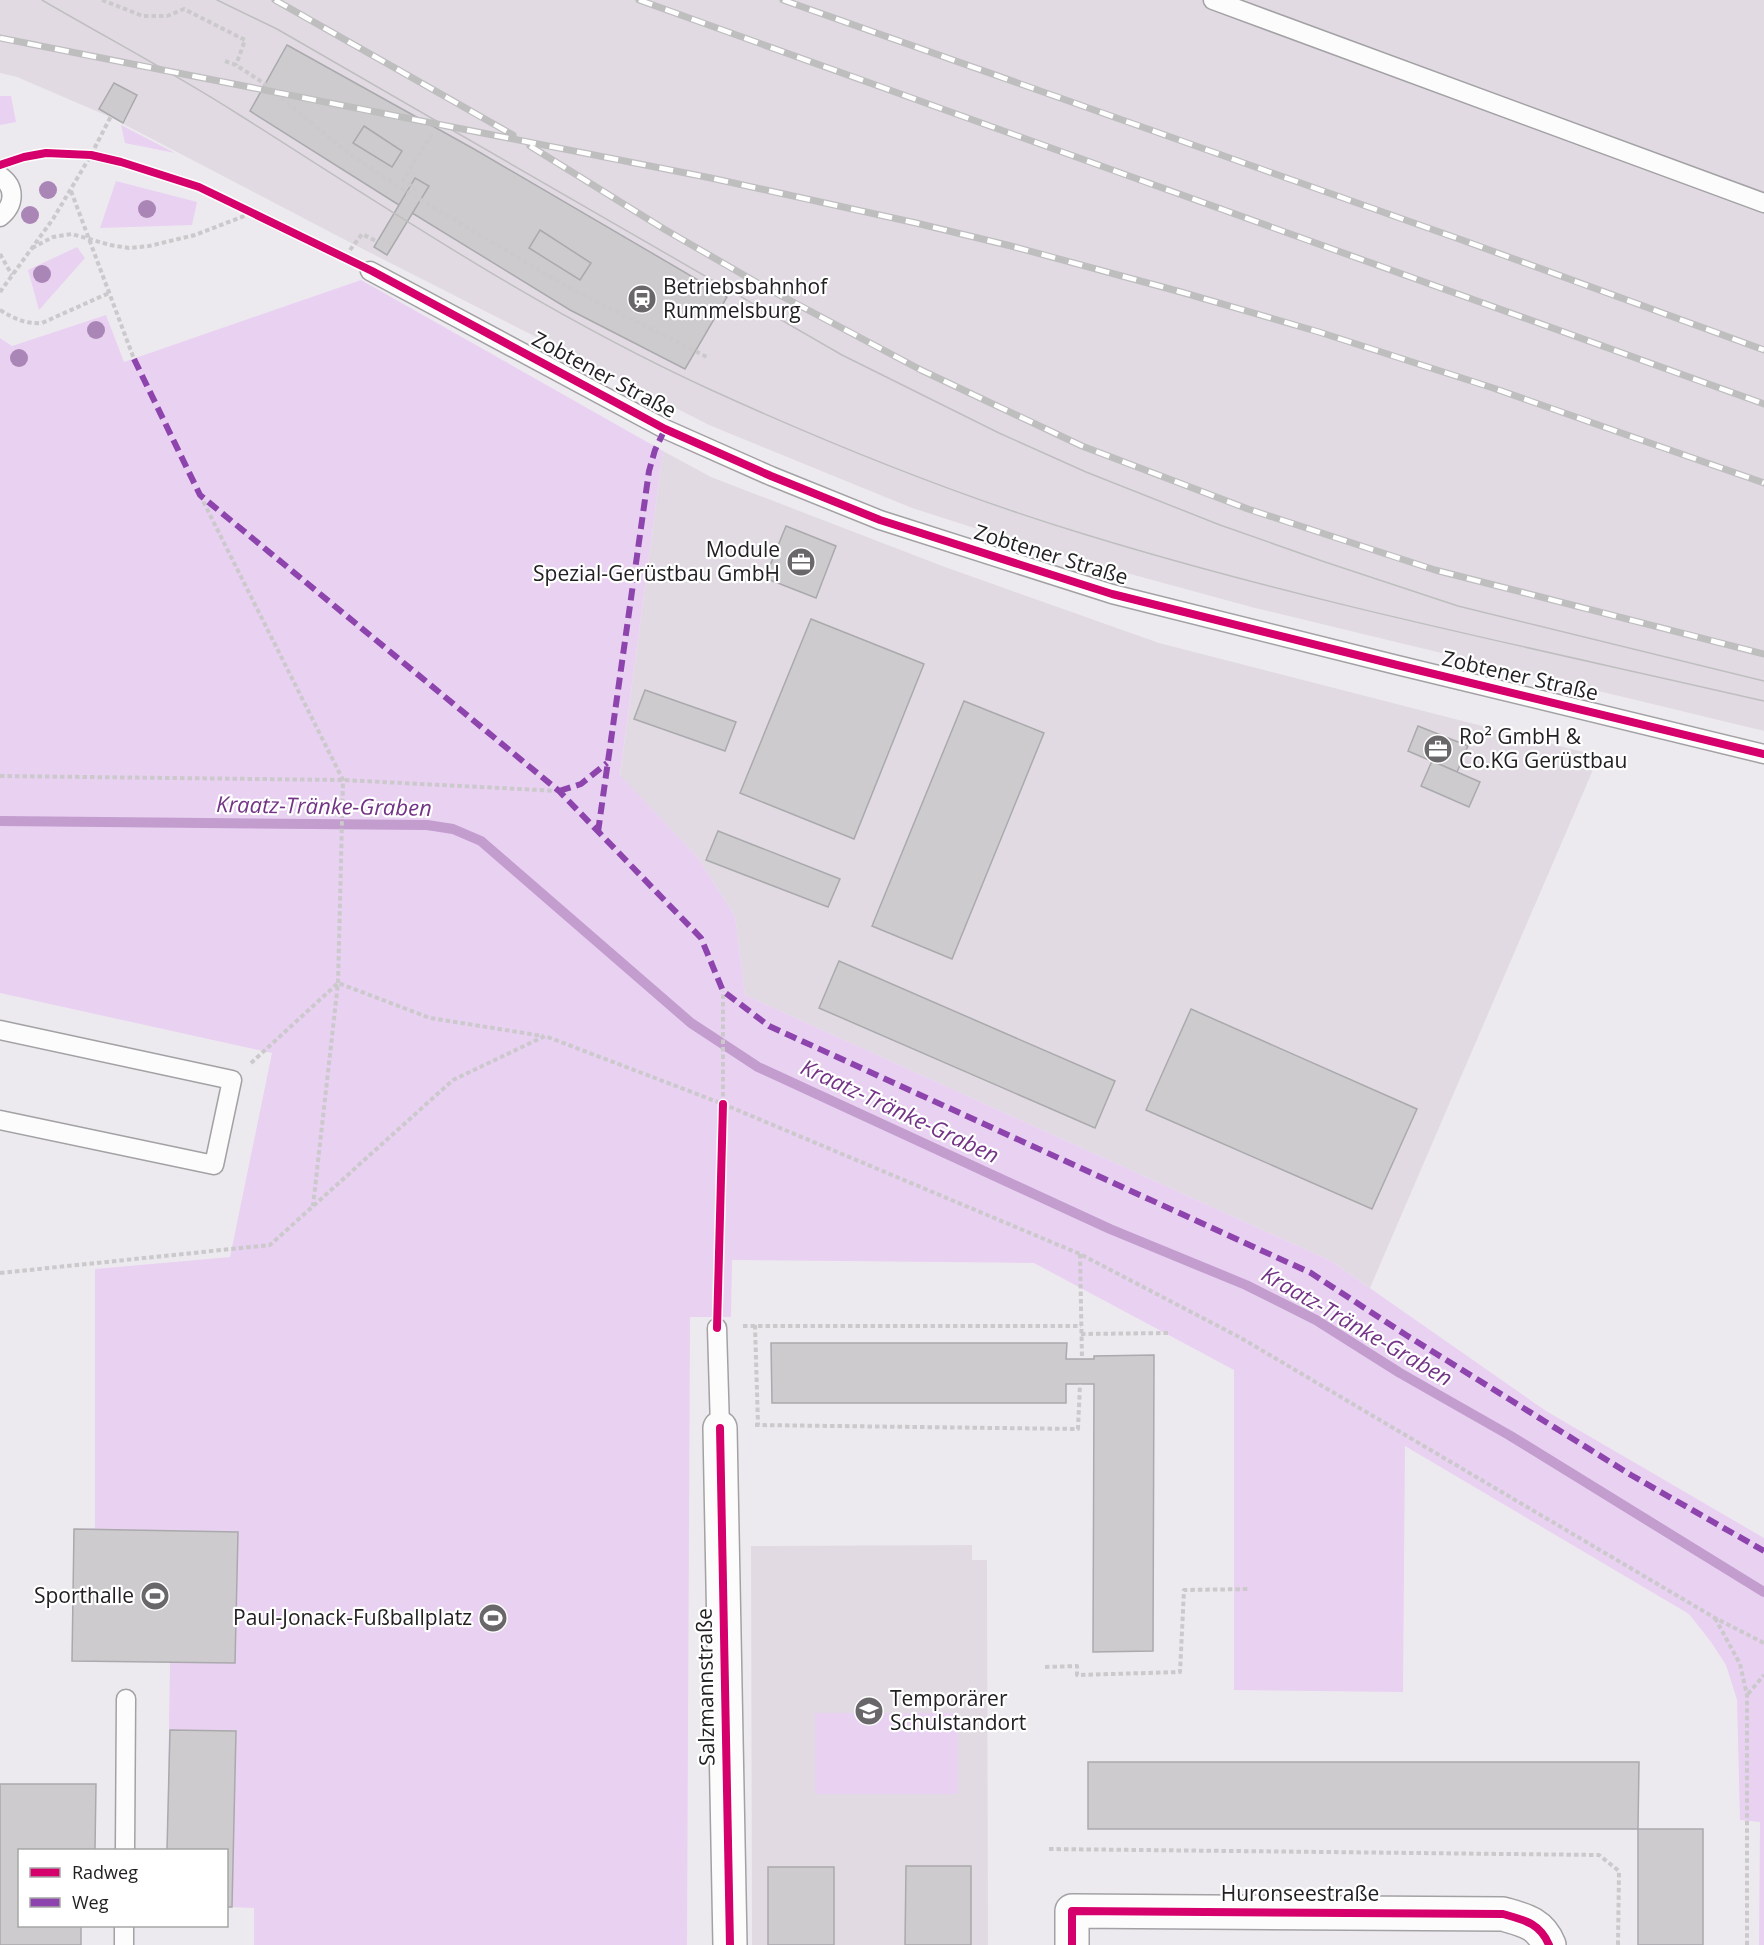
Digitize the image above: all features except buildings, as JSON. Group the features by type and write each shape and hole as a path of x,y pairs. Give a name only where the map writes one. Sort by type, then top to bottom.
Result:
{"street":[{"name":"Salzmannstraße","path":"720,1428 730,1945"},
{"name":"Huronseestraße","path":"1072,1945 1072,1911 1503,1914 1532,1923 1549,1945"}],"lane":[{"path":"1213,0 1764,203"},
{"path":"0,176 7,181 12,190 12,202 0,217"},
{"name":"Zobtener Straße","path":"370,271 665,429 771,476 880,520 1112,594 1764,754"},
{"path":"0,1030 232,1080 214,1165 0,1120"},
{"name":"Salzmannstraße","path":"717,1328 720,1428"},
{"path":"125,1849 126,1699"},
{"path":"124,1927 124,1945"}],"path":[{"path":"102,0 143,16 167,16 184,9 195,14 245,40 236,65"},
{"path":"225,61 236,65 265,84 347,152 399,187 573,290 709,358"},
{"path":"0,292 71,191 111,116"},
{"path":"399,187 432,134"},
{"path":"13,161 46,153 91,155 121,162 199,187 370,271"},
{"path":"403,180 417,190"},
{"path":"71,191 134,358"},
{"path":"32,248 53,237 72,234 129,248 149,246 195,235 252,213"},
{"path":"0,254 12,275"},
{"path":"0,310 20,322 42,323 109,293"},
{"path":"200,495 343,780 338,983 313,1206"},
{"path":"0,776 343,780 559,791"},
{"path":"338,983 430,1018 545,1036 723,1104 1080,1254 1241,1338 1715,1618 1764,1643"},
{"path":"232,1080 338,983"},
{"path":"723,991 723,1104"},
{"path":"0,1273 270,1245 453,1080 545,1036"},
{"path":"1080,1254 1082,1359"},
{"path":"717,1328 755,1325 1081,1326"},
{"path":"755,1325 758,1425"},
{"path":"1081,1334 1168,1333"},
{"path":"720,1428 758,1425 1078,1429 1080,1384"},
{"path":"1045,1667 1077,1666 1077,1675 1180,1672 1184,1590 1250,1589"},
{"path":"1715,1618 1740,1664 1747,1695 1748,1945"},
{"path":"1747,1695 1764,1675"},
{"path":"1049,1849 1599,1855 1619,1872 1618,1945"}],"shaded area":[{"path":"0,0 1764,0 1764,731 1255,608 1046,551 912,508 709,425 353,244 110,117 17,77 0,73"},
{"path":"0,96 11,96 16,122 0,125"},
{"path":"121,125 175,153 125,143"},
{"path":"116,181 197,202 192,225 100,228"},
{"path":"77,247 85,258 39,310 28,270"},
{"path":"361,280 663,451 620,775 698,858 735,916 745,995 1331,1261 1546,1411 1764,1538 1764,1945 1759,1945 1760,1822 1740,1820 1737,1700 1726,1665 1689,1614 1405,1446 1403,1692 1234,1690 1234,1370 1034,1263 732,1260 731,1317 690,1317 687,1945 254,1945 254,1908 228,1907 228,1849 167,1849 170,1662 72,1661 74,1529 95,1528 95,1269 230,1257 272,1053 0,993 0,338 12,346 106,315 124,362"},
{"path":"663,451 711,477 945,567 1159,643 1599,756 1370,1288 1331,1261 745,995 735,916 698,858 620,776"},
{"name":"Temporärer Schulstandort","path":"972,1545 972,1560 987,1560 988,1945 752,1945 751,1546"},
{"path":"815,1713 958,1713 958,1794 815,1794"}],"waterway":[{"name":"Kraatz-Tränke-Graben","path":"0,821 427,825 453,829 481,841 691,1023 758,1067 1110,1229 1246,1285 1316,1320 1400,1373 1509,1435 1764,1592"}],"tram line":[{"path":"42,0 190,84 411,224 586,327 709,389 849,450 991,504 1171,560 1339,604 1764,701"},
{"path":"217,0 277,29 842,355 999,433 1086,472 1220,525 1458,606 1764,681"}],"railway":[{"path":"275,0 513,135"},
{"path":"639,0 1764,404"},
{"path":"783,0 1462,240 1764,350"},
{"path":"0,38 711,178 1011,246 1319,332 1493,388 1764,483"},
{"path":"530,146 664,229 761,285 921,370 1082,446 1248,509 1435,570 1764,654"}],"marked path":[{"path":"134,359 200,495 559,791 701,938 723,991 769,1026 1311,1273 1631,1475 1764,1551"},
{"path":"598,832 649,471 655,450 665,429"},
{"path":"559,791 581,784 607,763"}],"cycle path":[{"path":"0,165 46,153 91,155 121,162 199,187 372,271 665,429 771,476 880,520 1112,594 1764,754"},
{"path":"717,1328 723,1104"},
{"path":"720,1428 730,1945"},
{"path":"1072,1945 1072,1911 1503,1914 1536,1927 1549,1945"}],"place":[{"name":"Betriebsbahnhof Rummelsburg","path":"642,299"},
{"name":"Module Spezial-Gerüstbau GmbH","path":"801,562"},
{"name":"Ro² GmbH & Co.KG Gerüstbau","path":"1438,749"},
{"name":"Sporthalle","path":"155,1596"},
{"name":"Paul-Jonack-Fußballplatz","path":"493,1618"},
{"name":"Temporärer Schulstandort","path":"869,1711"}]}
